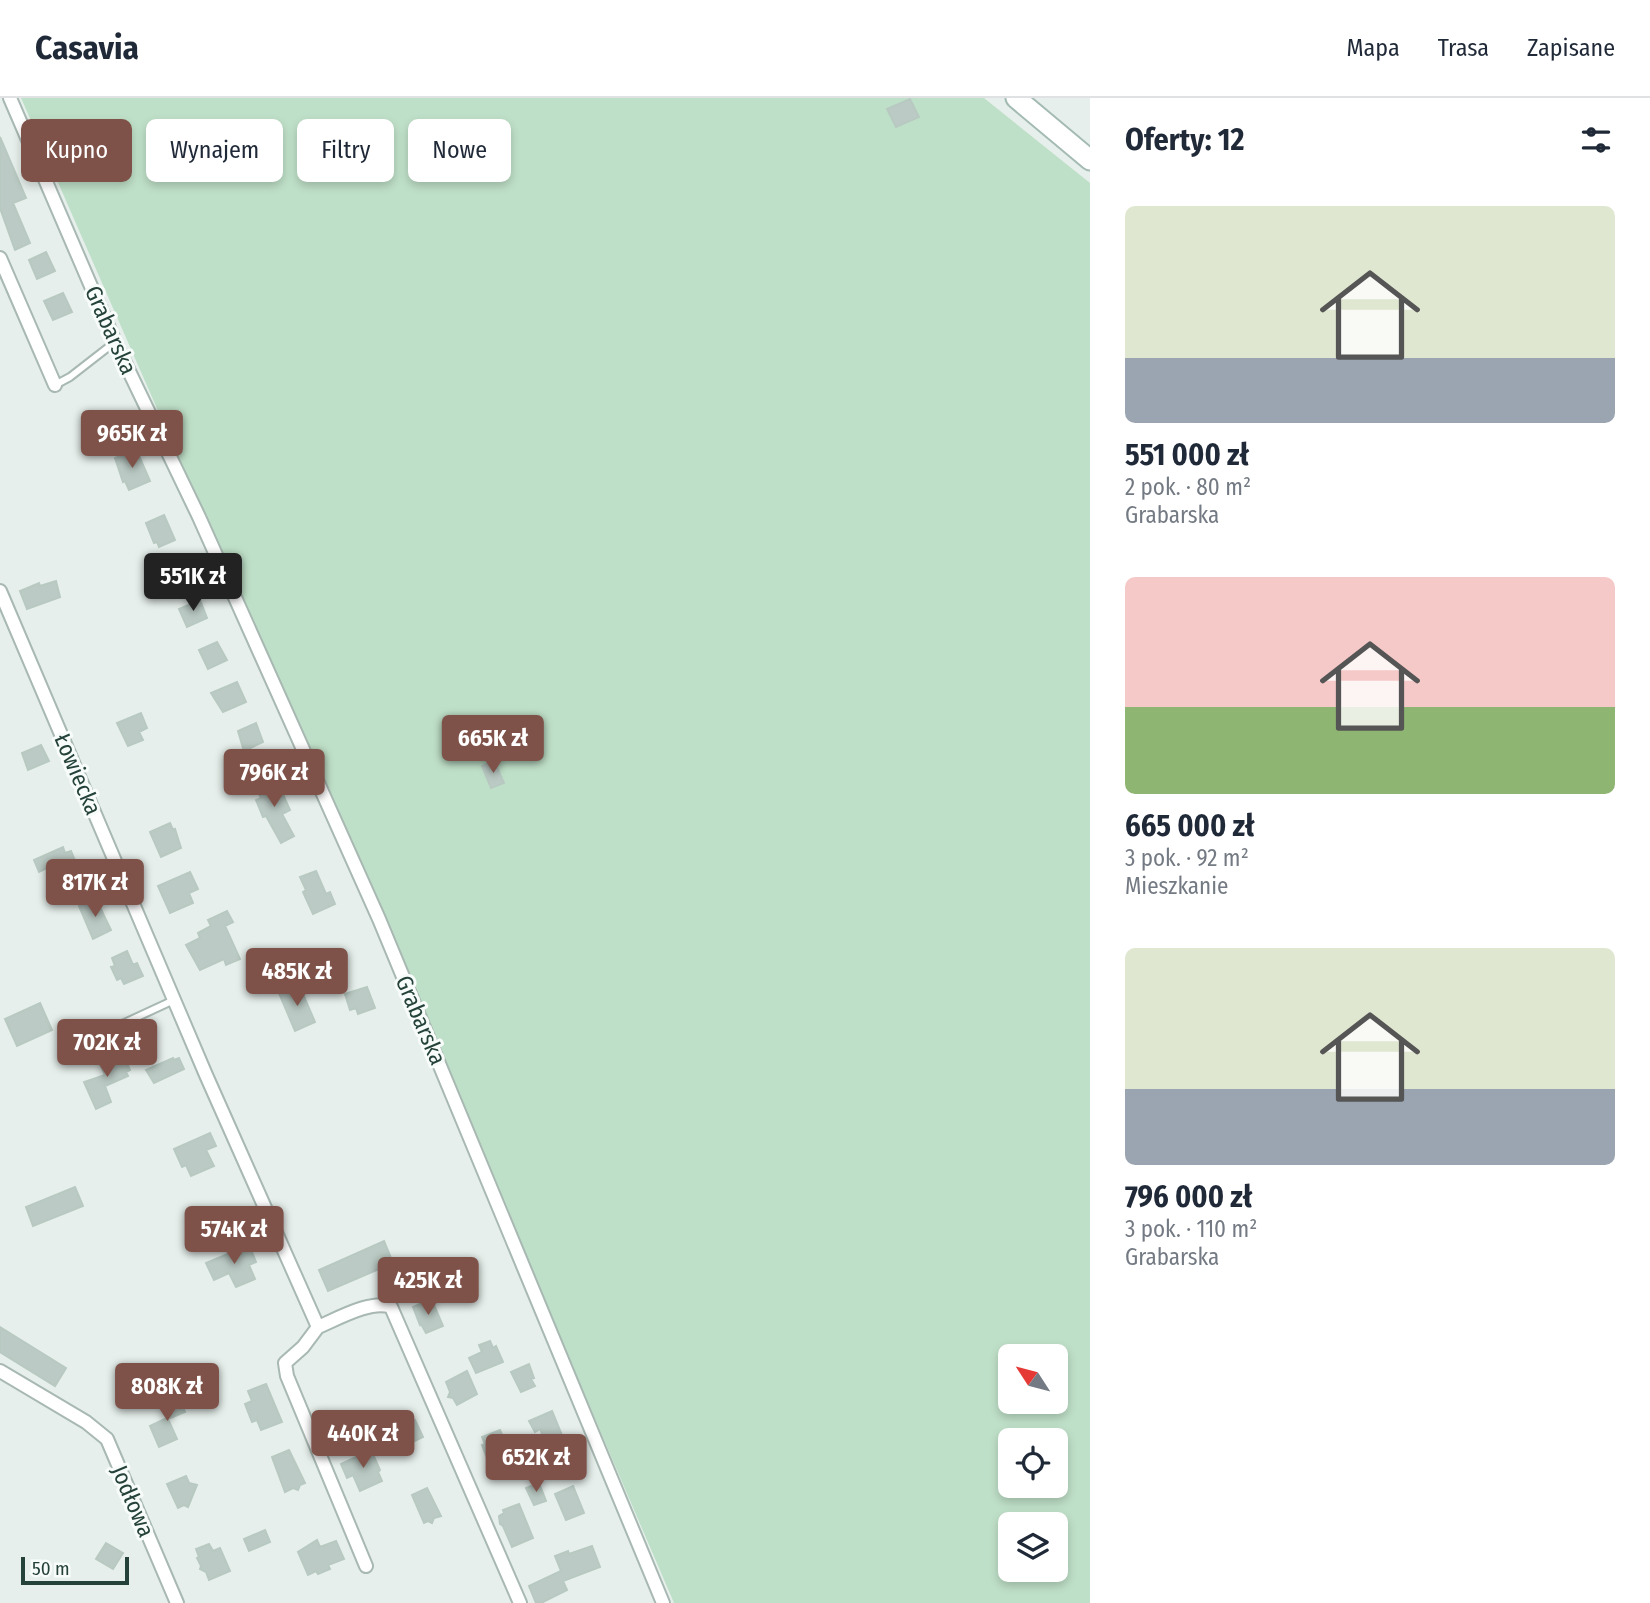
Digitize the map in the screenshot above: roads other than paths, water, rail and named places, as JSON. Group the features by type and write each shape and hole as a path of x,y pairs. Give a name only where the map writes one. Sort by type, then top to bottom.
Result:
{"main road":[{"path":"1022,100 1090,160"}],"street":[{"name":"Grabarska","path":"10,98 115,342 199,517 379,919 663,1603"},
{"path":"0,258 55,385"},
{"name":"Łowiecka","path":"0,590 174,1000 318,1328"},
{"path":"366,1566 287,1376 285,1363 303,1347 318,1328 373,1305 383,1304 391,1307 520,1603"},
{"name":"Jodłowa","path":"0,1371 86,1422 107,1439 177,1603"}],"lane":[{"path":"55,385 70,377 115,342"},
{"path":"79,1044 174,1000"}]}
